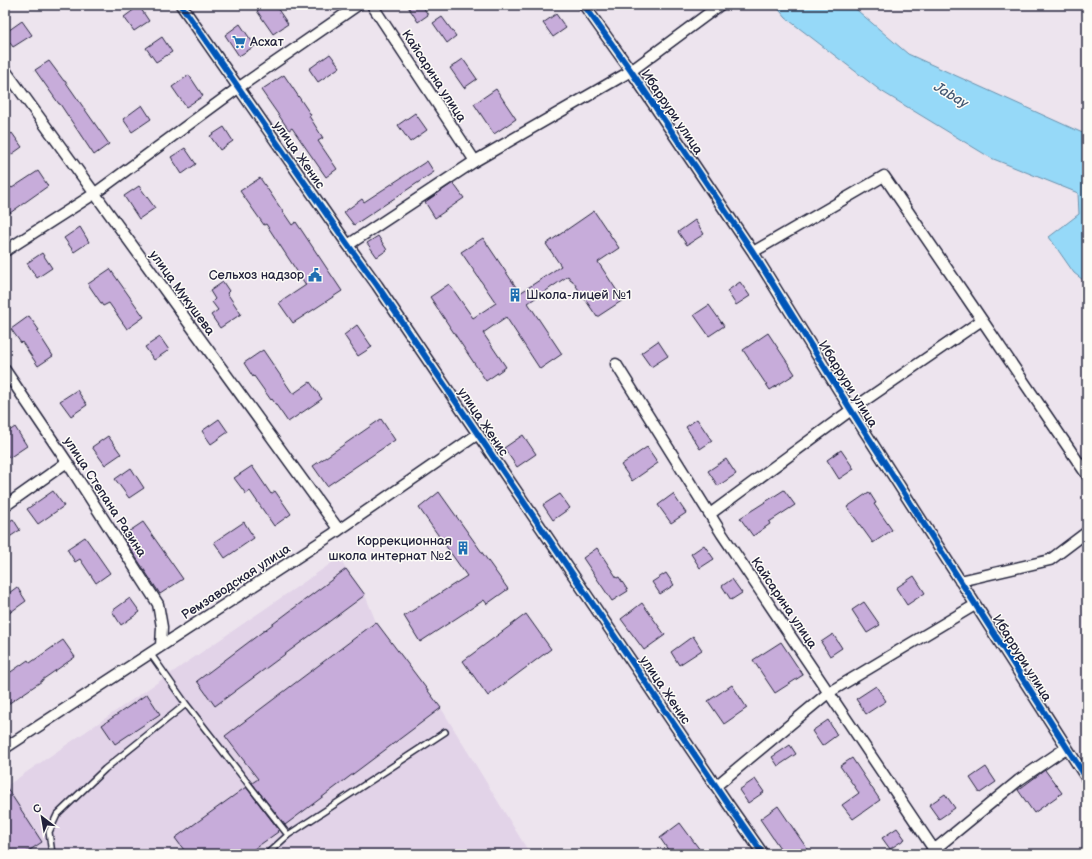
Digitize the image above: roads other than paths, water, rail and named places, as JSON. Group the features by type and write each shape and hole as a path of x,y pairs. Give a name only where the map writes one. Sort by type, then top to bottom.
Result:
{"street":[{"name":"улица Женис","path":"181,5 377,285 763,854"},
{"path":"5,252 94,194 238,88 358,5"},
{"name":"Кайсарина улица","path":"372,5 475,161"},
{"name":"Ибаррури улица","path":"584,5 631,71 753,252 851,410 1087,779"},
{"path":"348,245 475,161 631,71 720,5"},
{"name":"улица Мукушева","path":"5,70 339,530"},
{"path":"753,252 884,176 1087,474"},
{"path":"710,514 851,410 982,320"},
{"name":"Кайсарина улица","path":"616,364 710,514 933,853"},
{"name":"улица Степана Разина","path":"5,370 67,462 158,604 162,627 161,646"},
{"name":"Ремзаводская улица","path":"5,748 339,530 478,434"},
{"path":"5,506 67,462"},
{"path":"960,581 1050,560 1087,532"},
{"path":"716,786 828,693 975,605"},
{"path":"933,853 1019,780 1066,748"}],"lane":[{"path":"150,653 186,704 288,835"},
{"path":"52,854 49,832 57,815 105,769 186,704"},
{"path":"267,854 288,835 445,732"}],"water":[{"name":"Jabay","path":"775,5 851,5 908,54 1087,135 1087,283 1074,273 1049,237 1079,214 1078,193 991,158 881,91 786,18"}],"place":[{"name":"Асхат","path":"239,42"},
{"name":"Сельхоз надзор","path":"315,275"},
{"name":"Школа-лицей №1","path":"515,295"},
{"name":"Коррекционная школа интернат №2","path":"463,548"}]}
